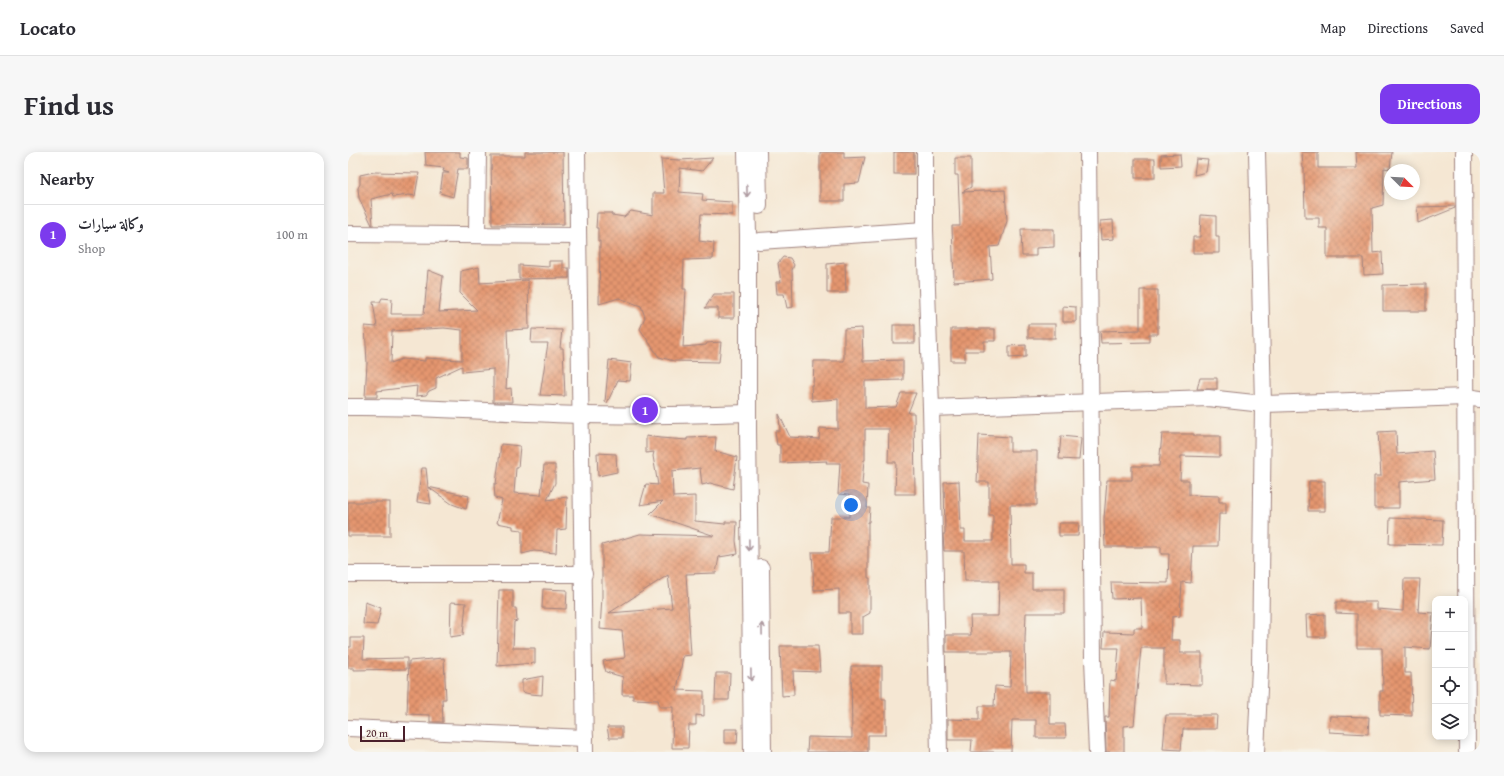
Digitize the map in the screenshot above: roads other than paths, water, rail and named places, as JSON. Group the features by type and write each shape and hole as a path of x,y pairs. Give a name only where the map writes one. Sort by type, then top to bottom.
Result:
{"street":[{"path":"477,234 478,152"},
{"path":"348,728 585,745 578,152"},
{"path":"746,152 752,752"},
{"path":"758,152 759,432 763,752"},
{"path":"925,152 925,230 931,408 939,752"},
{"path":"1088,152 1093,659 1097,752"},
{"path":"1256,752 1260,668 1263,404 1257,152"},
{"path":"1464,152 1473,398 1471,744"},
{"path":"759,241 925,230"},
{"path":"348,234 578,236"},
{"path":"931,408 1090,401 1208,398 1263,404 1473,398"},
{"path":"348,408 392,406 581,415 691,415 748,413"},
{"path":"348,574 584,574"}],"place":[{"name":"وكالة سيارات","path":"645,410"}]}
